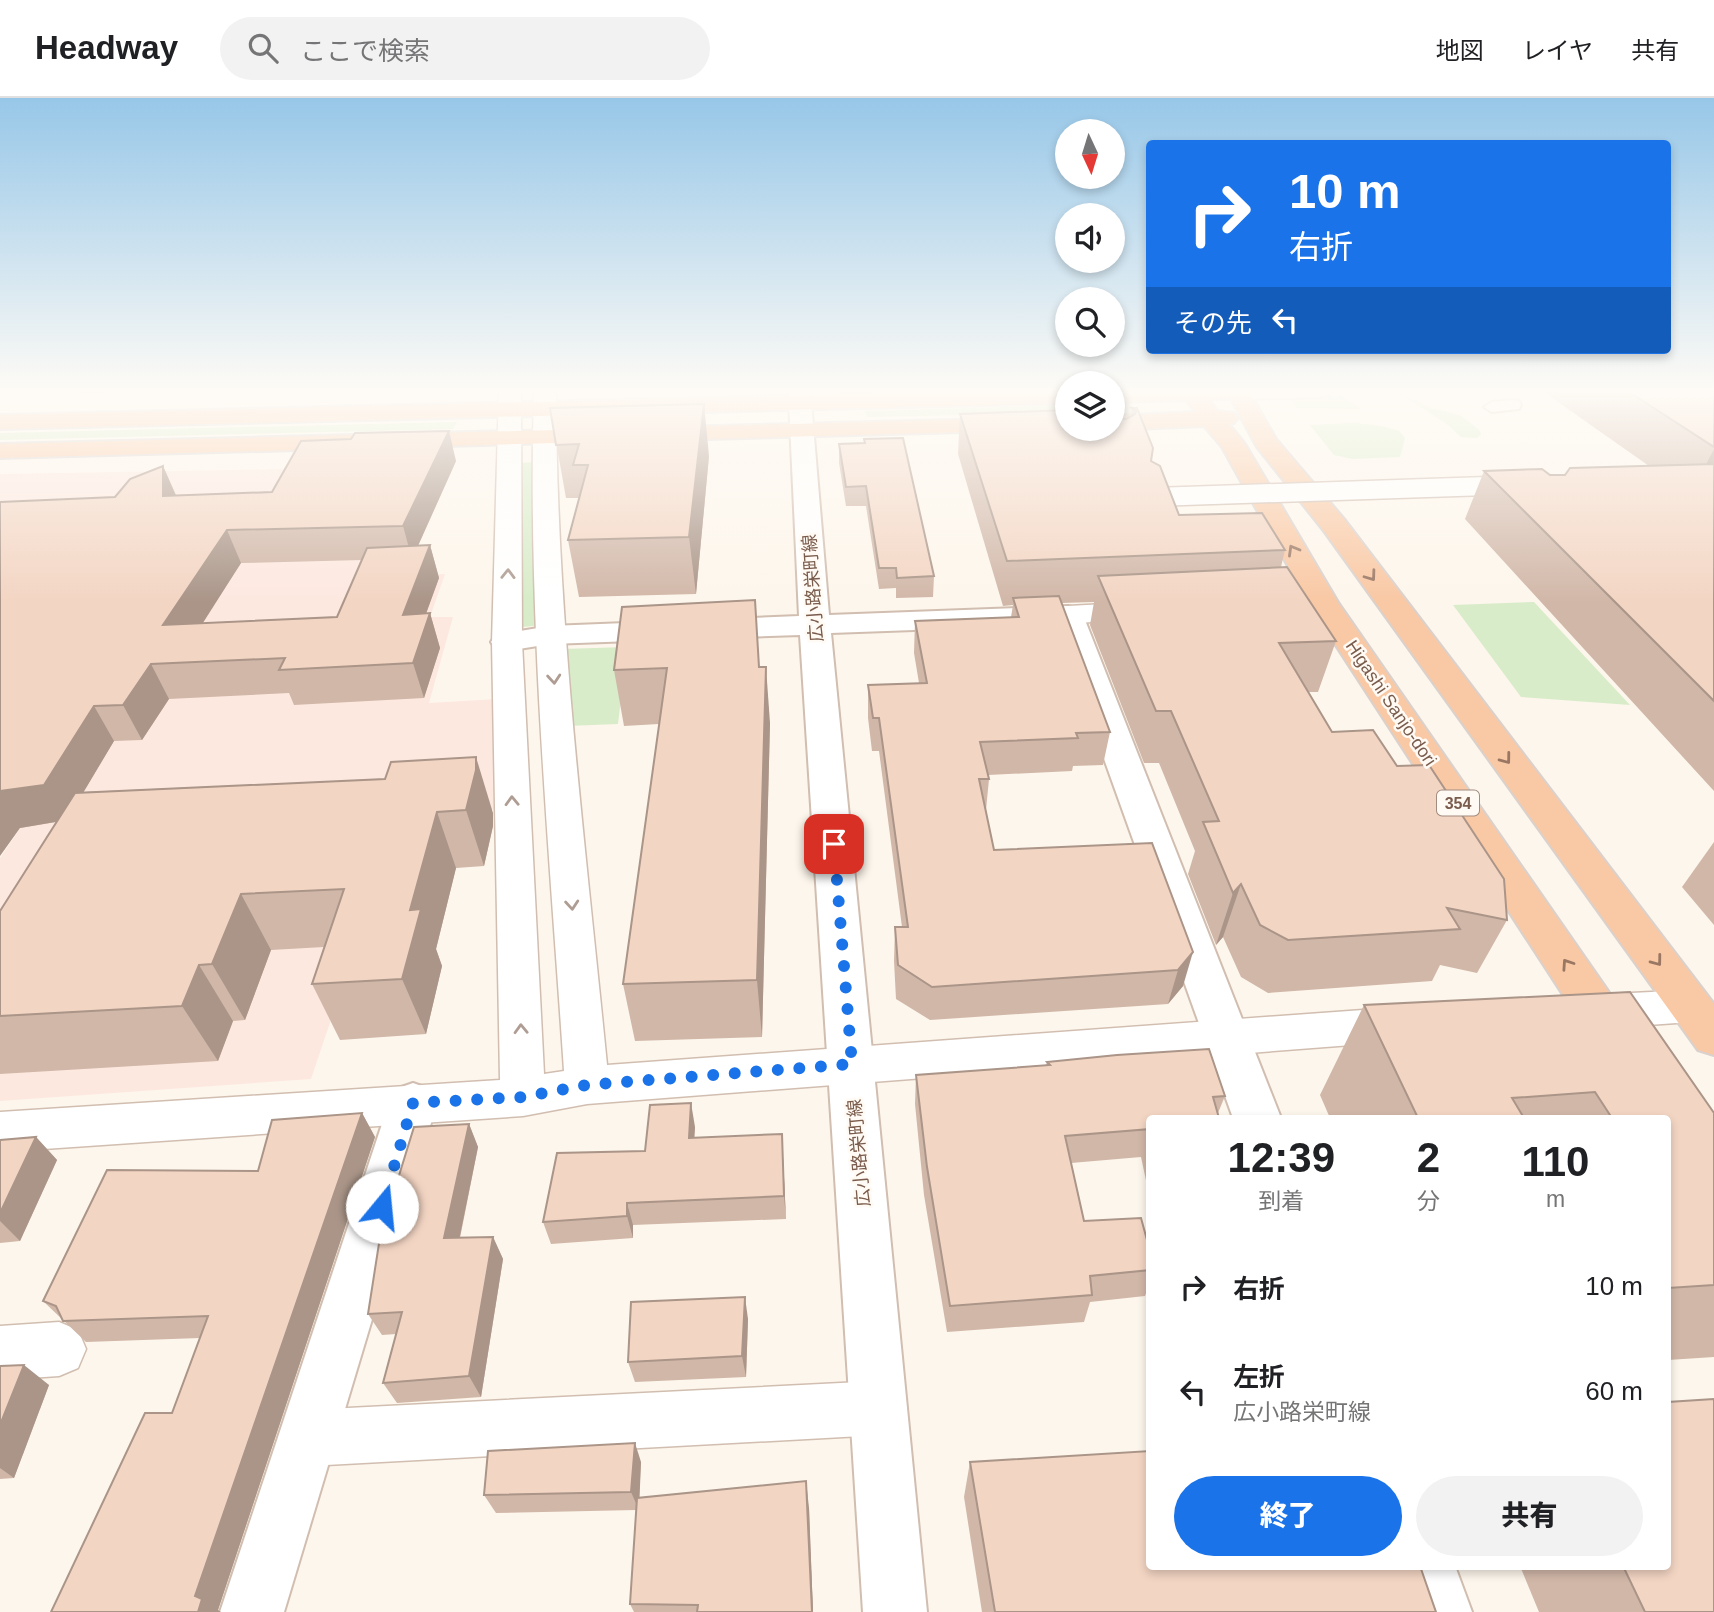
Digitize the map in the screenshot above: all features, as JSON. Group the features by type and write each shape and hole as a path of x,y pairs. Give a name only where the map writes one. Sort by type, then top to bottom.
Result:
{"highway":[{"name":"Higashi Sanjo-dori","path":"1241,461 1310,604 1637,1069"},
{"path":"1281,461 1334,525 1703,1021"}],"street":[{"path":"509,461 507,642 523,1097"},
{"path":"545,461 550,635 587,1085"},
{"name":"広小路栄町線","path":"804,461 895,1612"},
{"path":"1154,496 1541,484"},
{"path":"1502,485 1518,501"},
{"path":"507,642 550,635 1165,610"},
{"path":"1069,615 1256,1115"},
{"path":"1557,1013 1598,1012 1703,1021"},
{"path":"0,1132 523,1097 587,1085 1446,1020"},
{"path":"252,1612 413,1103"},
{"path":"0,1353 59,1349"},
{"path":"308,1438 880,1408"},
{"path":"1424,1570 1440,1612"}],"shaded area":[{"path":"288,469 378,576 445,574 430,617 453,617 429,703 497,699 498,809 400,815 311,1079 0,1101 0,858 61,768 0,770 0,474"}],"green space":[{"path":"535,462 542,625 523,627 519,463"},
{"path":"1534,602 1630,705 1521,697 1453,605"},
{"path":"627,647 618,724 567,726 562,649"}],"building":[{"path":"290,461 435,461 403,526 227,530 163,625 337,617 367,548 430,545 403,615 430,613 413,663 279,670 285,658 151,664 123,705 94,706 44,785 0,791 0,502 115,497 130,479 163,466 163,496 272,492"},
{"path":"574,461 698,461 689,537 568,540 588,465 573,465"},
{"path":"842,461 908,461 934,576 897,578 896,568 879,568 866,486 846,487"},
{"path":"975,461 1151,461 1160,466 1179,515 1262,513 1285,550 1007,561"},
{"path":"1714,464 1714,701 1484,471 1542,469 1550,475 1565,475 1570,468"},
{"path":"1287,567 1336,641 1279,643 1332,732 1373,730 1397,766 1429,765 1504,879 1507,920 1447,908 1460,929 1288,940 1260,925 1241,884 1233,893 1203,822 1219,821 1171,711 1156,711 1098,576"},
{"path":"1059,596 1110,732 1076,733 1078,738 980,742 989,779 979,779 994,850 1152,843 1193,952 1178,970 932,987 898,965 895,927 908,927 879,718 873,718 868,685 927,683 915,621 1019,617 1013,598"},
{"path":"755,600 759,667 766,667 757,980 623,984 667,668 614,670 622,607"},
{"path":"476,757 476,770 466,810 437,812 410,910 421,909 402,979 312,984 344,889 241,894 212,964 199,965 182,1006 0,1016 0,911 75,793 385,779 391,762"},
{"path":"1630,992 1714,1113 1714,1285 1671,1288 1671,1115 1610,1115 1595,1092 1512,1098 1522,1115 1417,1115 1364,1005"},
{"path":"1209,1049 1225,1096 1213,1097 1218,1115 1146,1115 1146,1129 1065,1136 1084,1221 1141,1218 1146,1236 1146,1270 1090,1276 1092,1295 950,1306 927,1167 916,1075 1050,1065 1047,1062"},
{"path":"691,1103 689,1138 782,1134 784,1196 627,1203 627,1216 543,1222 557,1153 645,1151 650,1105"},
{"path":"362,1113 195,1596 202,1599 198,1612 51,1612 145,1413 172,1413 208,1316 63,1321 56,1306 43,1301 107,1170 258,1171 272,1120"},
{"path":"469,1124 444,1238 493,1237 469,1376 383,1383 402,1312 368,1314 380,1237 414,1127"},
{"path":"36,1137 0,1213 0,1140"},
{"path":"745,1297 742,1356 628,1362 631,1302"},
{"path":"24,1365 0,1425 0,1366"},
{"path":"1714,1399 1714,1612 1645,1612 1625,1570 1671,1570 1671,1402"},
{"path":"635,1443 631,1492 484,1495 488,1451"},
{"path":"1146,1451 1146,1570 1421,1570 1436,1612 995,1612 970,1462"},
{"path":"806,1481 812,1612 697,1612 698,1605 630,1604 637,1498"}],"route":[{"path":"382,1207 413,1103 523,1097 587,1085 852,1064 834,844"}]}
